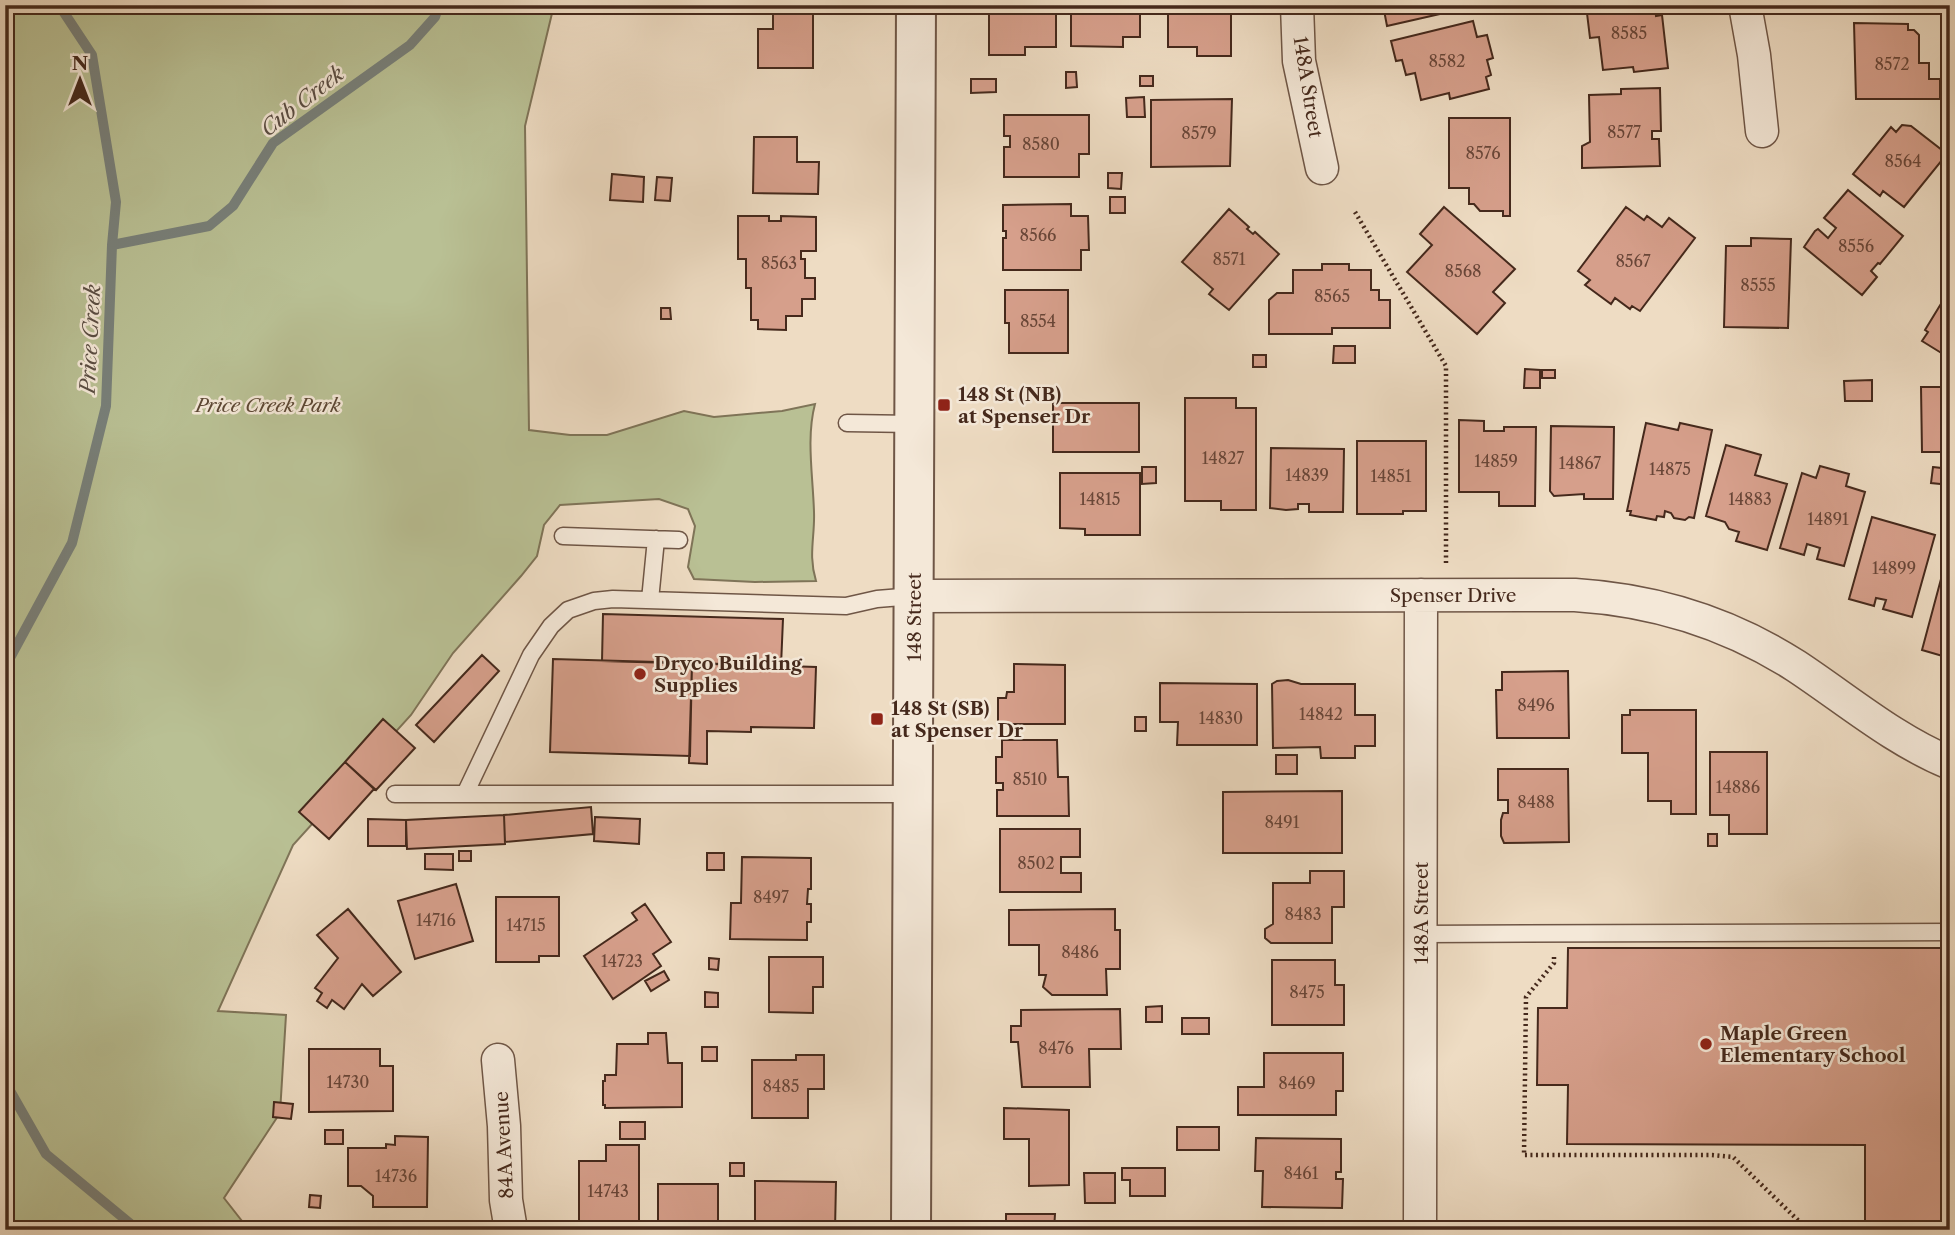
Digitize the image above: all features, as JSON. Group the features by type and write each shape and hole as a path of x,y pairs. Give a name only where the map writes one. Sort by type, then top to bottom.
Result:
{"street":[{"name":"148 Street","path":"911,1230 916,5"},
{"name":"148A Street","path":"1297,5 1299,61 1322,168"},
{"path":"1745,5 1753,44 1762,131"},
{"name":"148A Street","path":"1420,1230 1421,595"},
{"name":"Spenser Drive","path":"914,596 1602,597 1693,617 1736,634 1767,649 1908,742 1950,763"},
{"name":"84A Avenue","path":"498,1060 504,1126 506,1200 511,1230"}],"lane":[{"path":"847,423 915,424"},
{"path":"563,536 679,540"},
{"path":"650,600 656,540"},
{"path":"465,794 531,655 551,626 568,610 594,601 650,600 846,606 877,599 914,596"},
{"path":"395,794 914,794"},
{"path":"1422,934 1950,932"}],"path":[{"path":"1355,212 1446,366 1446,570"},
{"path":"1555,949 1554,963 1526,997 1524,1155 1733,1157 1808,1230"}],"green space":[{"name":"Price Creek Park","path":"5,5 554,5 525,126 529,430 570,435 607,435 684,411 714,417 782,411 815,404 810,444 814,512 812,563 816,581 694,579 688,567 695,526 688,509 659,499 560,505 544,525 537,556 453,653 411,715 293,845 218,1011 286,1015 280,1113 224,1198 249,1230 5,1230"}],"building":[{"path":"989,5 1056,5 1056,47 1025,47 1025,55 989,55"},
{"path":"1071,5 1140,5 1140,37 1123,37 1123,47 1071,46"},
{"path":"1168,5 1231,5 1231,56 1197,56 1197,47 1168,47"},
{"path":"1383,5 1461,5 1462,9 1387,26"},
{"path":"1586,5 1655,5 1656,16 1662,15 1668,68 1634,72 1633,67 1603,70 1599,37 1590,38"},
{"path":"773,9 813,9 813,68 758,68 758,29 773,29"},
{"path":"1473,21 1477,37 1487,35 1493,58 1487,60 1491,75 1486,77 1489,89 1450,99 1449,93 1421,100 1415,73 1406,75 1402,60 1396,61 1391,41"},
{"path":"1854,23 1908,24 1908,30 1914,30 1919,35 1919,63 1929,63 1929,79 1940,79 1940,99 1856,99"},
{"path":"1066,72 1076,72 1077,87 1066,88"},
{"path":"1140,76 1153,76 1153,86 1140,86"},
{"path":"971,79 996,79 996,92 971,93"},
{"path":"1660,88 1661,131 1652,131 1652,139 1659,139 1660,166 1582,168 1582,146 1590,142 1589,95 1621,94 1621,89"},
{"path":"1144,97 1145,117 1127,117 1126,98"},
{"path":"1232,99 1230,166 1151,167 1151,100"},
{"path":"1004,115 1089,115 1089,154 1079,154 1079,177 1004,177 1004,147 1010,147 1010,136 1004,136"},
{"path":"1449,118 1510,118 1510,216 1503,216 1503,211 1480,211 1474,204 1469,204 1469,188 1449,188"},
{"path":"1902,125 1911,126 1947,154 1904,207 1883,191 1880,196 1853,174 1891,127 1896,132"},
{"path":"754,137 797,137 797,162 819,162 818,194 753,193"},
{"path":"1108,173 1122,173 1121,189 1108,188"},
{"path":"612,174 644,177 643,202 610,200"},
{"path":"657,177 672,178 670,201 655,200"},
{"path":"1848,190 1903,236 1871,271 1877,277 1862,295 1804,247 1818,229 1828,238 1836,228 1824,218"},
{"path":"1110,197 1125,197 1125,213 1110,213"},
{"path":"1071,204 1071,216 1088,216 1089,250 1081,250 1081,270 1003,270 1003,238 1006,238 1006,231 1003,231 1003,205"},
{"path":"1444,207 1515,269 1493,292 1505,303 1477,334 1407,272 1432,245 1420,234"},
{"path":"1626,207 1644,220 1647,216 1662,227 1669,218 1695,238 1640,311 1632,306 1630,309 1615,298 1611,304 1585,285 1590,280 1578,271"},
{"path":"1229,209 1249,227 1247,229 1253,234 1255,232 1279,254 1229,310 1209,294 1213,289 1182,262"},
{"path":"738,216 769,216 769,221 781,221 781,216 816,217 816,251 801,251 801,259 805,259 805,278 815,278 815,299 802,299 802,316 786,316 786,330 758,329 758,320 751,320 751,288 746,288 746,259 738,259"},
{"path":"1751,238 1791,239 1788,328 1724,327 1726,246 1751,246"},
{"path":"1322,264 1349,264 1349,270 1371,270 1371,290 1379,290 1379,300 1390,300 1390,328 1332,328 1332,334 1269,334 1269,300 1277,293 1293,293 1293,270 1322,270"},
{"path":"1950,289 1950,344 1943,354 1922,341 1928,332 1925,330"},
{"path":"1005,290 1068,290 1068,353 1009,353"},
{"path":"661,308 670,308 671,319 661,319"},
{"path":"1334,346 1355,346 1355,363 1333,363"},
{"path":"1253,355 1266,355 1266,367 1253,367"},
{"path":"1525,369 1540,370 1540,388 1524,388"},
{"path":"1542,370 1555,370 1555,378 1542,378"},
{"path":"1872,380 1872,401 1845,401 1844,381"},
{"path":"1921,387 1950,387 1950,452 1922,452"},
{"path":"1185,398 1236,398 1236,408 1256,408 1256,510 1221,510 1221,501 1185,501"},
{"path":"1053,403 1139,403 1139,452 1053,452"},
{"path":"1459,420 1484,421 1484,431 1504,431 1504,427 1536,427 1535,506 1499,506 1499,492 1459,492"},
{"path":"1646,423 1678,430 1680,423 1712,430 1694,518 1674,518 1671,513 1665,511 1664,517 1657,516 1656,520 1630,515 1631,511 1627,511"},
{"path":"1551,426 1614,427 1613,499 1584,499 1584,494 1554,496 1550,491"},
{"path":"1357,441 1426,441 1426,511 1357,514"},
{"path":"1726,445 1761,455 1755,475 1787,484 1767,550 1736,541 1739,532 1729,529 1725,522 1706,516"},
{"path":"1271,448 1344,449 1343,512 1309,512 1309,504 1298,504 1298,509 1270,508"},
{"path":"1820,466 1849,474 1846,486 1865,492 1844,566 1817,559 1820,548 1807,544 1804,555 1780,548 1802,473 1816,478"},
{"path":"1142,467 1156,467 1156,483 1142,484"},
{"path":"1933,467 1950,469 1950,485 1931,483"},
{"path":"1060,473 1140,473 1140,535 1085,535 1085,529 1060,528"},
{"path":"1872,517 1935,535 1912,617 1883,609 1886,600 1876,598 1874,606 1849,599"},
{"path":"1941,579 1950,582 1950,650 1948,649 1946,657 1922,650"},
{"path":"603,614 783,619 781,666 602,661"},
{"path":"482,655 499,671 434,742 416,725"},
{"path":"553,659 692,663 690,756 550,752"},
{"path":"692,663 816,667 814,728 751,727 751,732 707,731 707,764 689,763"},
{"path":"1014,664 1065,665 1065,724 998,724 998,698 1006,698 1007,692 1014,692"},
{"path":"1568,671 1569,738 1497,738 1496,690 1502,690 1502,672"},
{"path":"1288,680 1301,684 1355,684 1355,715 1375,715 1375,746 1355,746 1355,758 1321,758 1320,747 1273,748 1272,684"},
{"path":"1160,683 1257,684 1257,745 1177,745 1178,722 1160,722"},
{"path":"1630,710 1696,710 1696,814 1671,814 1671,801 1648,801 1648,753 1622,753 1622,715 1630,715"},
{"path":"1135,717 1146,717 1146,731 1135,731"},
{"path":"383,719 415,748 376,790 345,762"},
{"path":"1002,740 1057,740 1058,777 1068,777 1069,816 997,816 997,790 1003,790 1003,783 996,783 996,757 1002,757"},
{"path":"1710,752 1767,752 1767,834 1729,834 1729,815 1710,815"},
{"path":"1276,755 1297,755 1297,774 1276,774"},
{"path":"345,762 374,789 329,839 299,812"},
{"path":"1498,769 1568,769 1569,842 1504,843 1501,820 1503,813 1508,813 1508,800 1498,800"},
{"path":"1342,791 1342,853 1223,853 1223,792"},
{"path":"591,807 593,834 505,842 504,815"},
{"path":"504,815 505,844 407,849 406,820"},
{"path":"595,817 640,819 639,844 594,841"},
{"path":"368,819 406,820 406,846 368,846"},
{"path":"1000,829 1080,829 1080,857 1061,857 1061,873 1081,873 1081,892 1000,892"},
{"path":"1708,834 1717,834 1717,846 1708,846"},
{"path":"459,851 471,851 471,861 459,861"},
{"path":"707,853 724,853 724,870 707,870"},
{"path":"425,854 453,854 453,870 425,869"},
{"path":"742,857 811,858 811,889 808,889 807,904 811,904 811,922 807,922 807,940 730,939 731,903 741,903"},
{"path":"1310,871 1344,871 1344,907 1332,907 1332,943 1271,943 1265,938 1265,929 1273,924 1273,883 1310,883"},
{"path":"456,884 473,941 415,959 398,901"},
{"path":"496,897 559,897 559,956 539,956 539,962 496,962"},
{"path":"645,904 671,942 653,954 661,966 613,999 584,956 637,920 632,913"},
{"path":"348,909 401,972 373,996 362,984 344,1009 332,1000 327,1008 317,1001 322,993 315,988 338,958 317,935"},
{"path":"1115,909 1115,930 1120,930 1120,969 1106,969 1107,995 1052,995 1043,987 1046,975 1039,975 1039,945 1009,945 1009,910"},
{"path":"1568,948 1950,948 1950,1203 1947,1203 1947,1226 1865,1226 1865,1145 1567,1144 1568,1085 1537,1085 1538,1008 1567,1008"},
{"path":"769,957 823,957 823,987 813,987 813,1013 769,1012"},
{"path":"709,958 719,959 718,970 709,969"},
{"path":"1272,960 1335,960 1335,985 1344,985 1344,1025 1272,1025"},
{"path":"664,971 669,980 651,991 645,981"},
{"path":"705,992 718,993 718,1007 705,1007"},
{"path":"1162,1006 1162,1022 1146,1022 1146,1007"},
{"path":"1120,1009 1121,1049 1089,1049 1090,1087 1022,1087 1018,1042 1011,1042 1011,1026 1021,1026 1021,1010"},
{"path":"1182,1018 1209,1018 1209,1034 1182,1034"},
{"path":"648,1033 666,1033 668,1063 682,1063 682,1107 605,1108 603,1081 605,1075 616,1075 617,1044 648,1044"},
{"path":"702,1047 717,1047 717,1061 702,1061"},
{"path":"309,1049 380,1049 380,1066 393,1066 393,1111 309,1112"},
{"path":"1264,1053 1343,1053 1343,1091 1336,1091 1336,1115 1238,1115 1238,1087 1264,1087"},
{"path":"796,1055 824,1055 824,1089 808,1089 808,1118 752,1118 752,1060 796,1060"},
{"path":"274,1102 293,1104 291,1119 273,1117"},
{"path":"1004,1108 1069,1110 1069,1185 1029,1186 1029,1139 1004,1139"},
{"path":"620,1122 645,1122 645,1139 620,1139"},
{"path":"1177,1127 1219,1127 1219,1150 1177,1150"},
{"path":"325,1130 343,1130 343,1144 325,1144"},
{"path":"395,1136 428,1137 427,1207 373,1207 373,1196 361,1186 348,1186 348,1148 386,1148 386,1144 395,1145"},
{"path":"1256,1138 1341,1139 1341,1172 1336,1172 1336,1179 1343,1179 1342,1208 1262,1207 1263,1171 1255,1171"},
{"path":"606,1145 639,1145 639,1228 579,1228 579,1161 606,1161"},
{"path":"730,1163 744,1163 744,1176 730,1176"},
{"path":"1122,1168 1165,1168 1165,1196 1130,1196 1130,1180 1122,1180"},
{"path":"1084,1173 1115,1173 1115,1203 1085,1203"},
{"path":"755,1181 836,1182 835,1230 755,1230"},
{"path":"658,1184 718,1184 718,1230 658,1230"},
{"path":"310,1195 321,1196 320,1208 309,1207"},
{"path":"1006,1214 1055,1214 1054,1230 1006,1230"},
{"path":"353,1221 430,1222 430,1230 353,1230"},
{"path":"1343,1222 1343,1230 1269,1230 1269,1224"}],"waterway":[{"name":"Price Creek","path":"5,667 72,543 106,406 116,202 92,55 59,5"},
{"name":"Cub Creek","path":"112,245 209,226 233,206 273,143 410,45 435,17 439,5"},
{"name":"Price Creek","path":"5,1082 46,1154 138,1230"}],"place":[{"name":"148 St (NB) at Spenser Dr","path":"944,405"},
{"name":"Dryco Building Supplies","path":"640,674"},
{"name":"148 St (SB) at Spenser Dr","path":"877,719"},
{"name":"Maple Green Elementary School","path":"1706,1044"}]}
